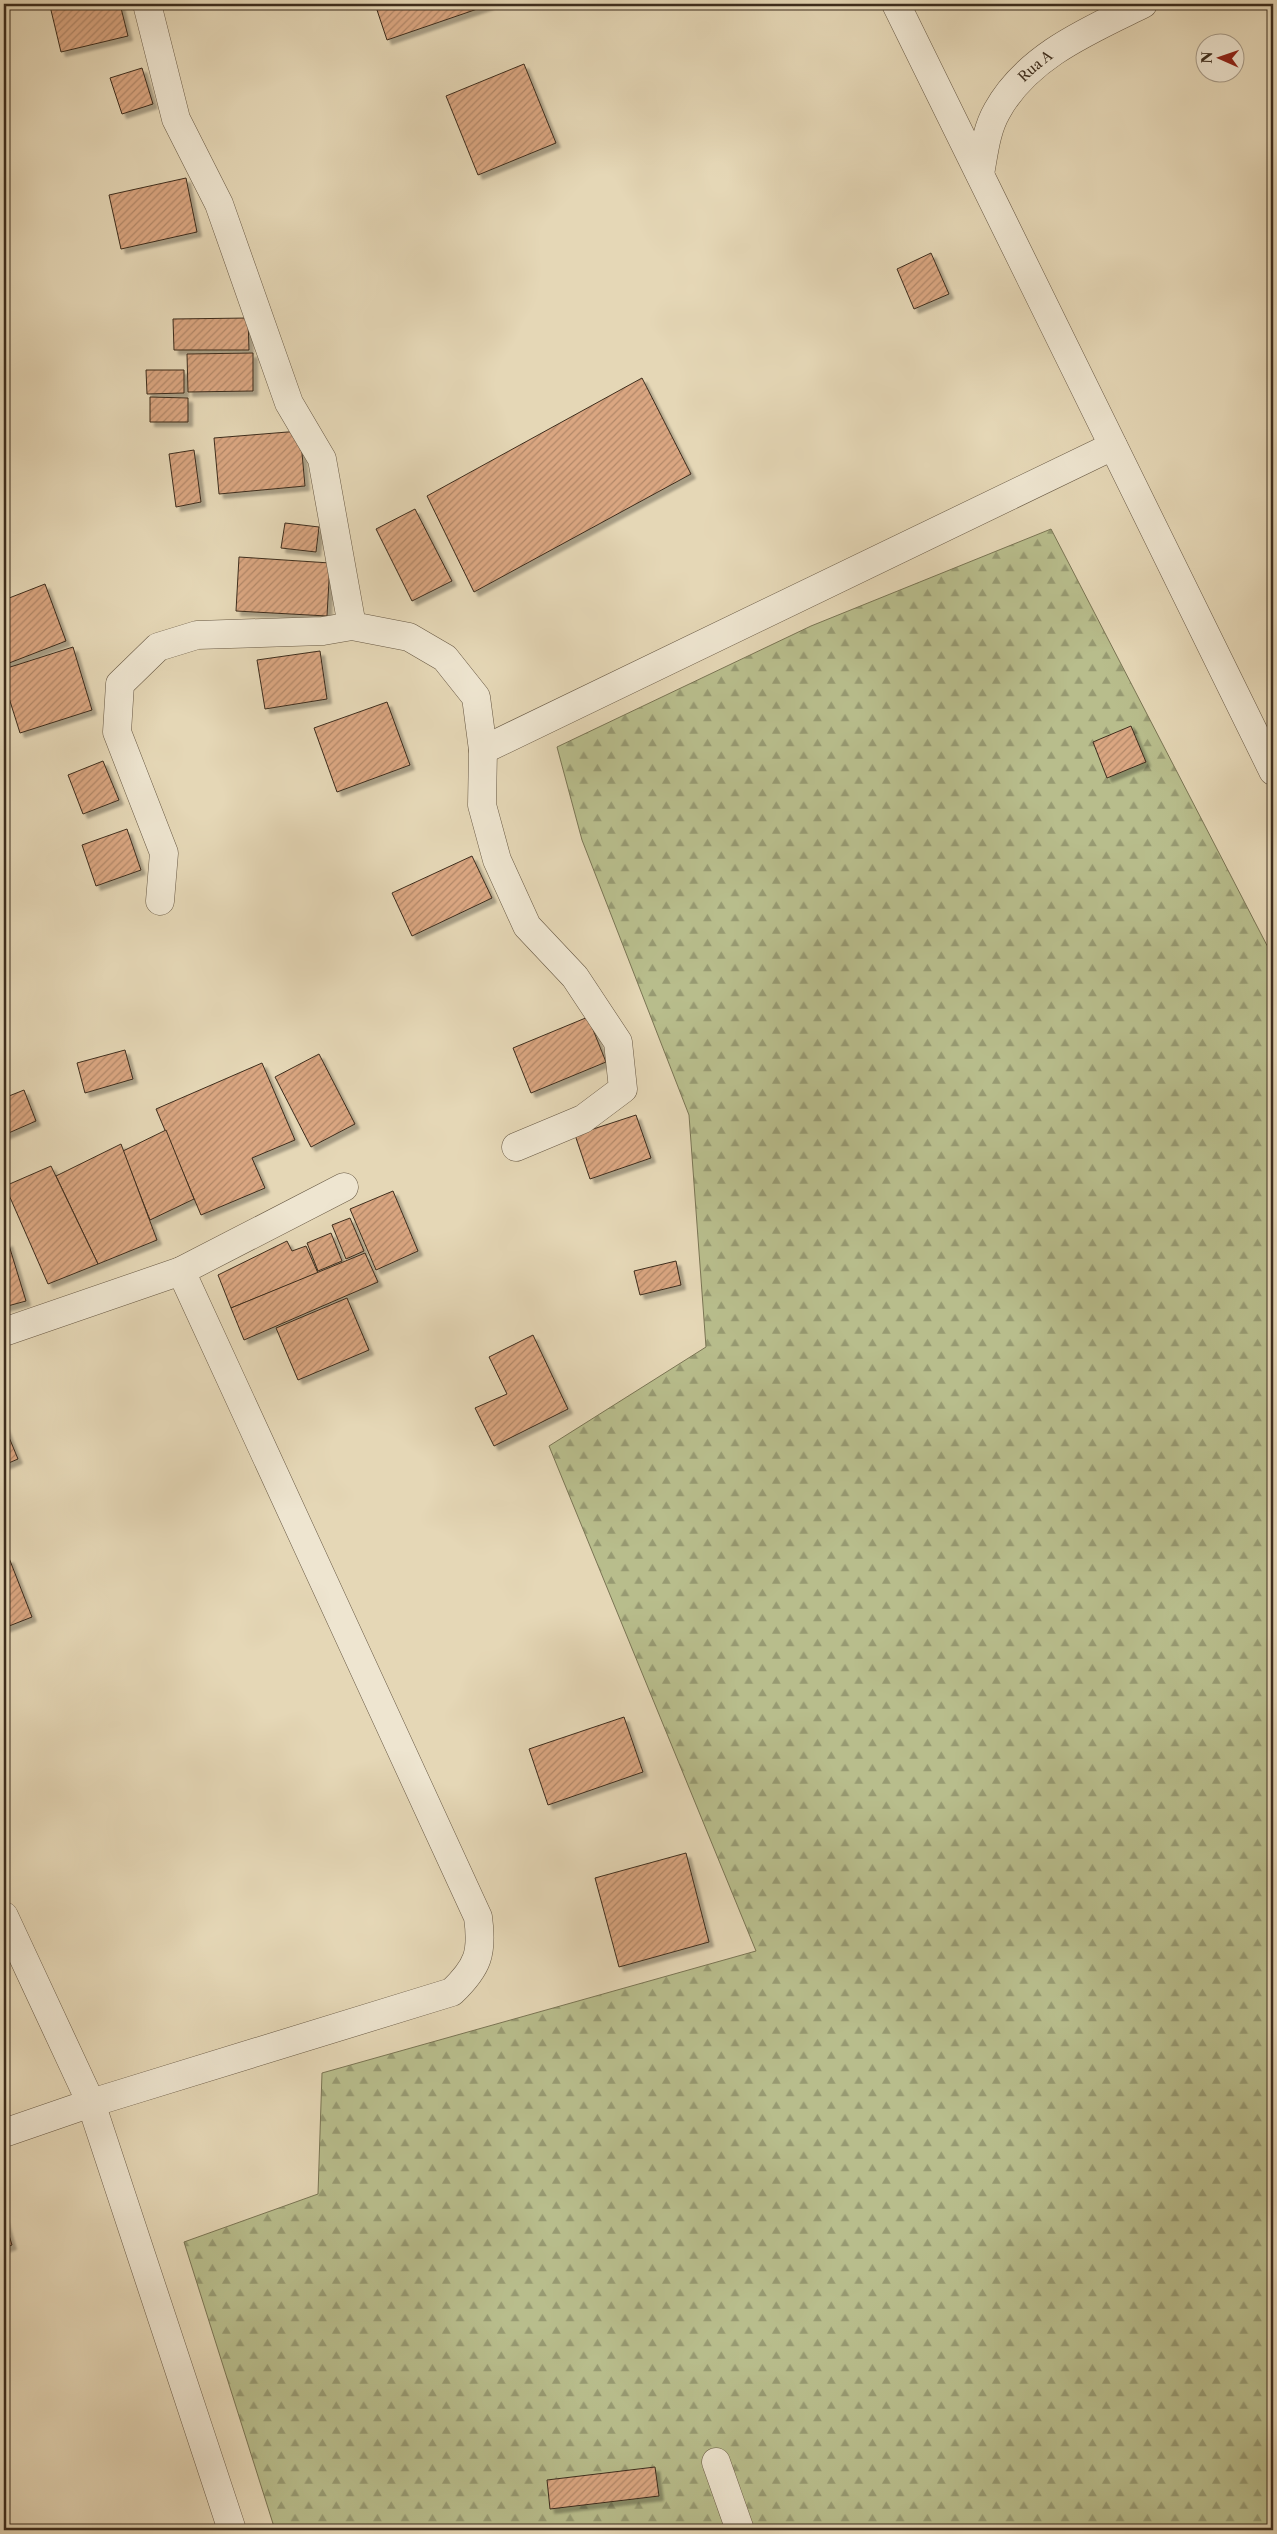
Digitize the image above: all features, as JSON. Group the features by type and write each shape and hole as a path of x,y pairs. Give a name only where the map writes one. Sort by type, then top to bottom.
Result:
{"street":[{"path":"147,4 176,119 219,204 289,403 322,459 352,626"},
{"path":"896,4 1273,771"},
{"name":"Rua A","path":"980,174 989,129 996,111 1027,72 1056,50 1143,4"},
{"path":"483,750 1113,446"},
{"path":"160,901 164,853 117,732 120,684 158,647 197,635 323,631 352,626 409,637 445,658 476,697 483,750 482,805 496,860 527,926 576,977 618,1042 624,1089 583,1119 516,1147"},
{"path":"4,1332 181,1271 344,1187"},
{"path":"4,2133 91,2103 452,1992 470,1975 477,1958 480,1937 478,1917 181,1271"},
{"path":"4,1916 91,2103 232,2530"},
{"path":"716,2462 740,2530"}],"green space":[{"path":"1051,529 1273,957 1273,2530 275,2530 184,2242 318,2194 322,2073 756,1951 549,1446 706,1347 689,1115 582,840 557,747 811,626"}],"building":[{"path":"59,4 120,4 128,36 61,52 50,6"},
{"path":"375,4 489,4 489,5 387,40"},
{"path":"524,64 556,143 478,175 446,96"},
{"path":"142,68 153,104 122,114 110,78"},
{"path":"186,178 197,232 121,249 109,195"},
{"path":"931,253 949,294 914,309 897,269"},
{"path":"248,318 249,350 174,350 173,319"},
{"path":"253,353 253,391 188,392 187,354"},
{"path":"146,370 184,370 184,393 147,394"},
{"path":"642,378 691,474 474,592 427,496"},
{"path":"150,397 188,398 188,422 150,422"},
{"path":"300,431 305,486 219,494 214,438"},
{"path":"194,450 201,502 176,507 169,454"},
{"path":"415,509 452,581 412,601 376,529"},
{"path":"285,523 319,527 316,552 281,548"},
{"path":"239,557 330,563 327,616 236,611"},
{"path":"45,584 66,641 4,665 4,600"},
{"path":"73,647 92,710 20,733 4,682 4,669"},
{"path":"320,651 327,699 265,709 257,660"},
{"path":"387,702 410,765 337,792 314,728"},
{"path":"1131,726 1146,762 1107,778 1093,742"},
{"path":"103,761 119,800 83,814 68,775"},
{"path":"127,829 141,870 96,886 82,845"},
{"path":"472,856 492,898 412,936 392,893"},
{"path":"588,1017 606,1062 531,1093 513,1048"},
{"path":"125,1050 133,1079 85,1093 77,1063"},
{"path":"319,1054 355,1124 311,1147 275,1077"},
{"path":"262,1063 295,1140 252,1158 265,1188 201,1215 156,1109"},
{"path":"24,1090 36,1121 4,1135 4,1098"},
{"path":"636,1115 651,1158 590,1179 575,1135"},
{"path":"166,1130 194,1199 150,1220 123,1151"},
{"path":"121,1144 157,1240 98,1264 56,1176"},
{"path":"51,1166 98,1264 48,1284 5,1186"},
{"path":"393,1191 418,1251 376,1270 350,1209"},
{"path":"350,1218 364,1251 346,1259 332,1225"},
{"path":"331,1233 342,1261 318,1271 307,1243"},
{"path":"287,1241 292,1251 306,1246 318,1273 231,1308 218,1275"},
{"path":"8,1242 26,1301 4,1307 4,1243"},
{"path":"365,1253 378,1282 244,1340 231,1308"},
{"path":"676,1261 681,1285 640,1295 634,1271"},
{"path":"347,1298 369,1350 298,1380 276,1328"},
{"path":"533,1335 568,1409 494,1446 475,1408 507,1394 489,1357"},
{"path":"4,1425 18,1459 4,1465"},
{"path":"9,1558 32,1617 4,1628 4,1560"},
{"path":"624,1717 643,1772 548,1805 529,1749"},
{"path":"686,1853 709,1942 619,1967 595,1878"},
{"path":"4,2218 12,2245 4,2248"},
{"path":"655,2467 659,2496 550,2509 547,2480"}]}
